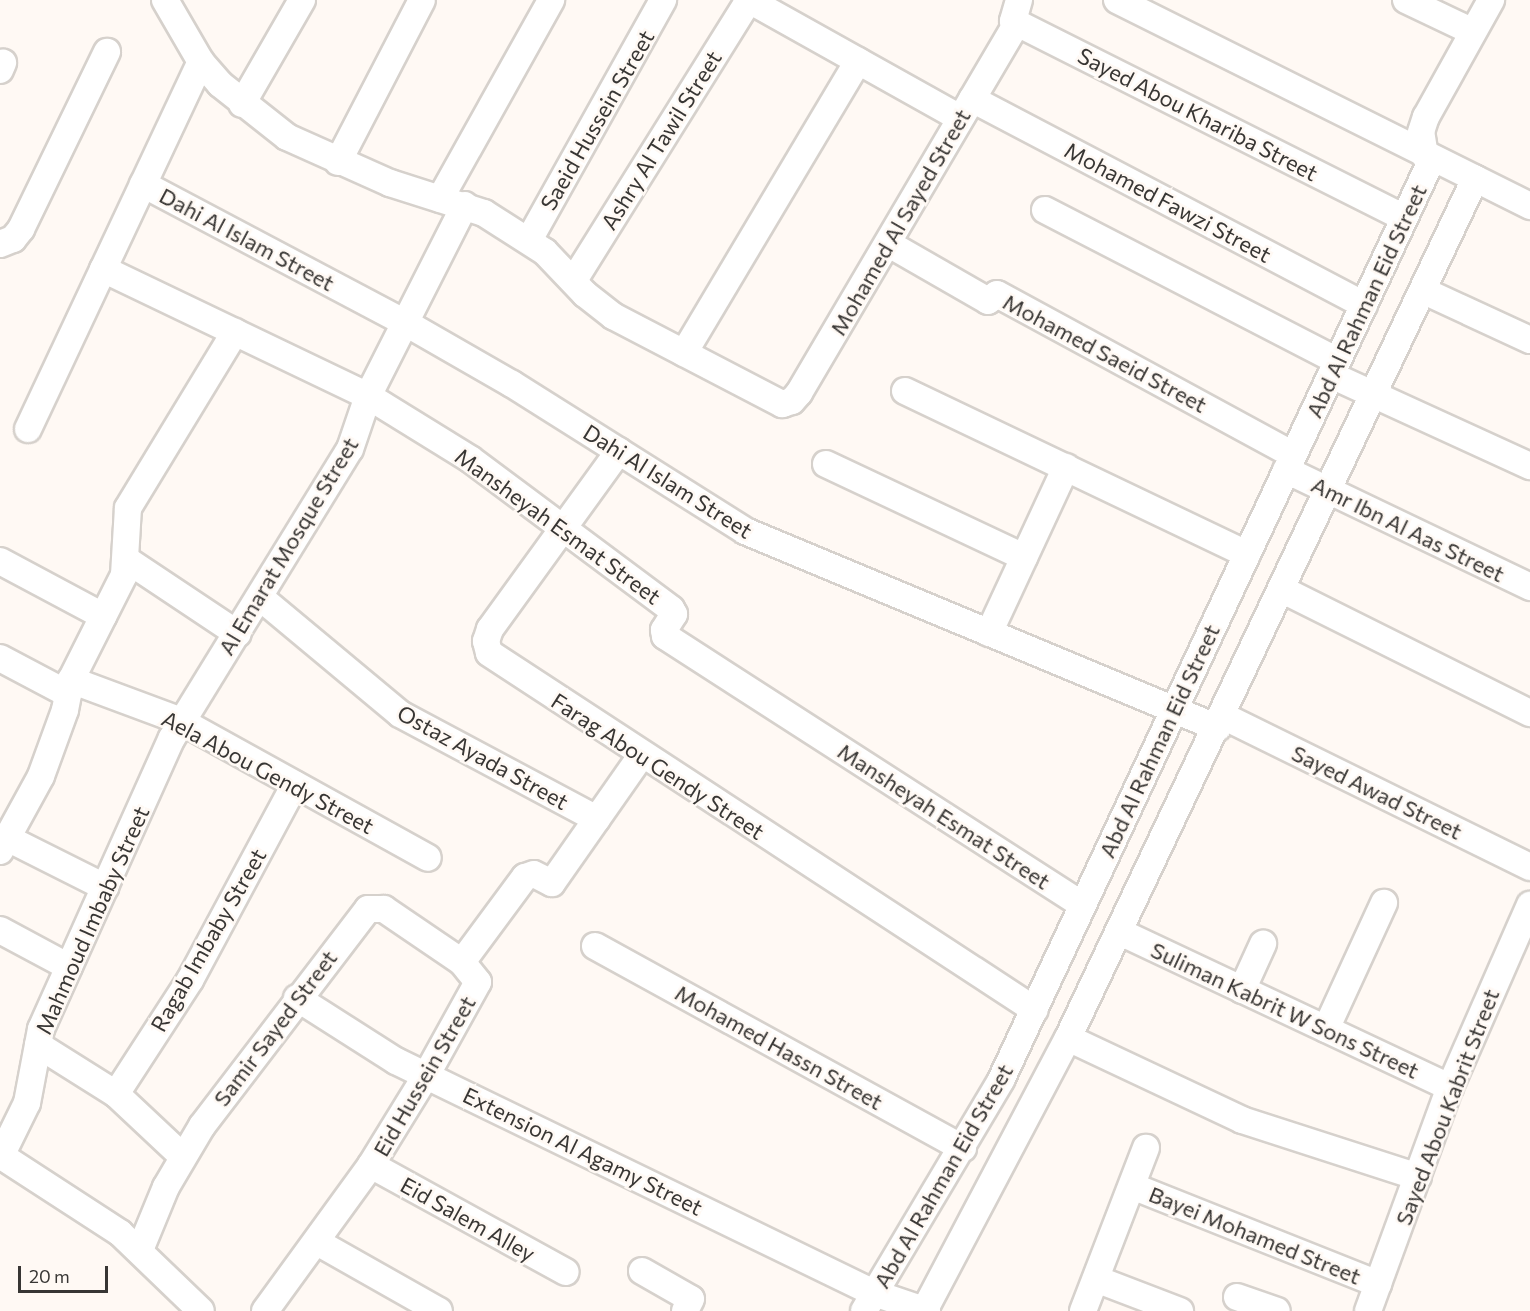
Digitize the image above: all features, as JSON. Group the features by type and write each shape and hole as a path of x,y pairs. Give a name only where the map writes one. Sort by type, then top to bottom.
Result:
{"street":[{"path":"242,104 302,0"},
{"path":"338,162 422,0"},
{"path":"440,199 551,0"},
{"name":"Saeid Hussein Street","path":"529,240 663,0"},
{"name":"Mohamed Fawzi Street","path":"749,0 858,61 966,109 1364,305"},
{"name":"Ashry Al Tawil Street","path":"574,280 749,0"},
{"path":"1117,0 1429,158 1530,206"},
{"path":"1406,0 1473,32"},
{"path":"1429,158 1421,132 1426,117 1491,0"},
{"path":"174,5 201,62 242,104 287,137 338,162 440,199 465,205 529,240 574,280 598,306 684,353 858,61"},
{"name":"Mohamed Al Sayed Street","path":"684,353 771,401 782,404 792,401 888,244 966,109 1018,11"},
{"name":"Sayed Abou Khariba Street","path":"1018,11 1404,218"},
{"path":"0,244 13,238 21,229 107,52"},
{"path":"28,429 201,62"},
{"name":"Abd Al Rahman Eid Street","path":"869,1302 963,1148 1035,1010 1082,905 1364,305 1429,158"},
{"name":"Abd Al Rahman Eid Street","path":"925,1311 1068,1038 1221,722 1475,179"},
{"name":"Dahi Al Islam Street","path":"143,184 404,322 619,451 745,531 1174,709 1221,722"},
{"name":"Al Emarat Mosque Street","path":"181,721 261,598 350,449 368,396 465,205"},
{"path":"1045,210 1334,368 1376,394 1530,466"},
{"name":"Mohamed Saeid Street","path":"888,244 988,301 997,294 1290,463"},
{"name":"Mansheyah Esmat Street","path":"103,269 368,396 470,459 671,609 674,614 664,630 665,636 1082,905"},
{"path":"1424,291 1530,340"},
{"path":"105,886 3,845 41,776 69,687 127,560 124,525 128,508 235,332"},
{"path":"905,391 1247,554"},
{"name":"Farag Abou Gendy Street","path":"619,451 490,629 486,641 489,653 641,756 1035,1010"},
{"name":"Amr Ibn Al Aas Street","path":"1290,463 1330,491 1530,587"},
{"path":"826,464 1024,556"},
{"path":"988,633 1066,467"},
{"path":"127,560 238,634"},
{"path":"0,561 103,616"},
{"path":"1283,590 1530,712"},
{"name":"Ostaz Ayada Street","path":"261,598 400,714 597,819"},
{"name":"Aela Abou Gendy Street","path":"0,658 69,687 181,721 428,858"},
{"name":"Mahmoud Imbaby Street","path":"4,1165 27,1103 41,1029 181,721"},
{"name":"Sayed Awad Street","path":"1221,722 1530,867"},
{"name":"Eid Hussein Street","path":"265,1311 371,1165 427,1074 478,982 462,962 525,877 534,874 552,883 641,756"},
{"name":"Ragab Imbaby Street","path":"116,1094 190,980 295,784"},
{"path":"1326,1029 1384,903"},
{"name":"Sayed Abou Kabrit Street","path":"1368,1311 1450,1087 1530,905"},
{"name":"Samir Sayed Street","path":"140,1250 182,1156 297,998 368,909 384,909 462,962"},
{"path":"0,930 69,967"},
{"name":"Suliman Kabrit W Sons Street","path":"1119,932 1450,1087"},
{"path":"1242,990 1263,944"},
{"name":"Mohamed Hassn Street","path":"595,946 963,1148"},
{"name":"Extension Al Agamy Street","path":"297,998 367,1046 427,1074 869,1302 925,1311"},
{"path":"1068,1038 1242,1120 1418,1177"},
{"path":"38,1045 116,1094 182,1156"},
{"path":"1083,1311 1146,1148"},
{"path":"4,1165 99,1218 140,1250 201,1311"},
{"name":"Eid Salem Alley","path":"371,1165 566,1272"},
{"name":"Bayei Mohamed Street","path":"1132,1186 1378,1284"},
{"path":"317,1242 439,1311"},
{"path":"642,1271 691,1299 685,1311"},
{"path":"1096,1279 1180,1311"},
{"path":"1237,1297 1277,1311"}]}
